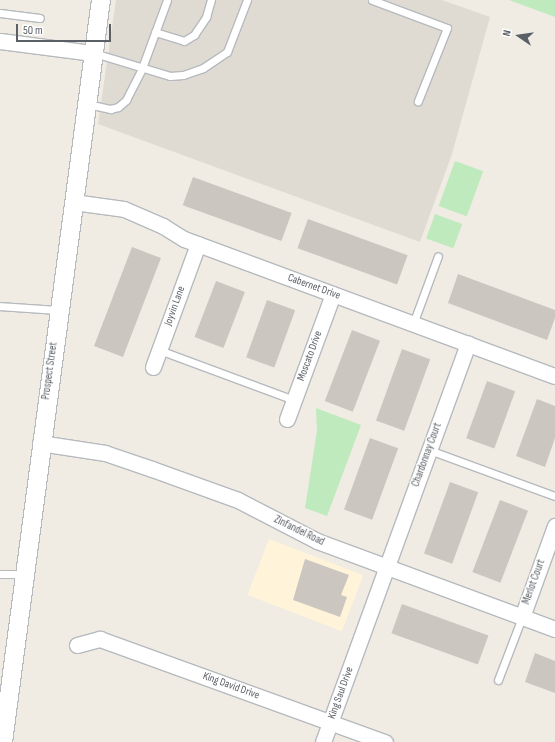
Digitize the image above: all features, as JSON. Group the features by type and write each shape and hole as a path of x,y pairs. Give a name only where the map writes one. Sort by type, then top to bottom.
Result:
{"street":[{"name":"Prospect Street","path":"3,742 2,722 101,0"},
{"path":"0,41 94,53"},
{"name":"Cabernet Drive","path":"73,202 124,209 198,244 555,376"},
{"name":"Joyvin Lane","path":"153,367 198,244"},
{"name":"Moscato Drive","path":"287,419 333,294"},
{"name":"Chardonnay Court","path":"358,643 468,344"},
{"name":"Zinfandel Road","path":"40,443 105,453 238,500 317,541 555,629"},
{"name":"Merlot Court","path":"522,616 555,526"},
{"name":"King David Drive","path":"76,645 100,639 385,742"},
{"name":"King Saul Drive","path":"323,742 358,643"}],"lane":[{"path":"87,104 110,109 118,107 126,100 142,68 167,0"},
{"path":"155,32 184,40 194,35 206,17 212,0"},
{"path":"94,53 170,76 183,75 203,68 227,52 247,0"},
{"path":"372,0 447,28 418,101"},
{"path":"0,14 40,18"},
{"path":"413,324 438,256"},
{"path":"0,306 58,310"},
{"path":"159,350 294,400"},
{"path":"429,450 555,496"},
{"path":"0,574 23,574"},
{"path":"498,680 522,616"}],"shaded area":[{"path":"116,0 442,0 490,17 452,154 420,242 98,124"},
{"path":"269,539 363,575 342,631 247,595"}],"green space":[{"path":"509,0 555,0 555,17"},
{"path":"455,161 483,171 467,216 439,206"},
{"path":"435,214 462,224 453,248 426,238"},
{"path":"316,408 361,425 327,516 305,508 317,431"}],"building":[{"path":"193,177 292,213 281,241 183,205"},
{"path":"308,219 408,255 397,284 297,248"},
{"path":"132,247 161,258 123,357 94,346"},
{"path":"458,274 555,310 555,318 547,340 448,303"},
{"path":"216,281 245,292 223,348 194,337"},
{"path":"267,300 295,310 274,368 246,357"},
{"path":"352,330 380,341 353,412 325,401"},
{"path":"402,349 430,359 404,431 376,420"},
{"path":"487,381 515,391 494,449 466,438"},
{"path":"537,399 555,406 555,438 545,467 516,456"},
{"path":"370,438 398,448 372,520 344,509"},
{"path":"450,482 478,492 452,564 424,553"},
{"path":"500,500 528,511 500,583 472,572"},
{"path":"305,559 349,575 341,595 347,597 340,617 293,600"},
{"path":"402,604 488,635 478,665 391,633"},
{"path":"535,653 555,661 555,693 525,682"}]}
